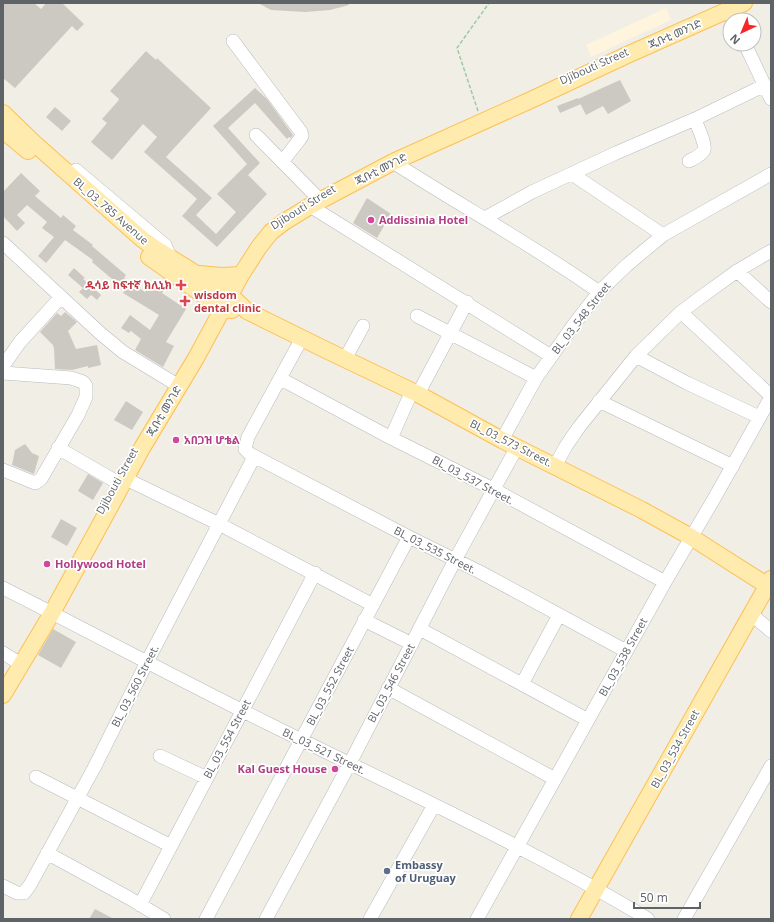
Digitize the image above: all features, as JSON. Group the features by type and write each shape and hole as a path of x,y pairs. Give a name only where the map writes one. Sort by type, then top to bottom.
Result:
{"main road":[{"name":"ጂቡቲ መንገድ","path":"220,308 238,275 271,232 313,201 393,162 627,54 731,11 744,3"},
{"name":"Djibouti Street","path":"313,201 386,160 700,19 731,11"},
{"name":"BL_03_785 Avenue","path":"3,113 34,143 142,239 194,273 220,308"},
{"name":"BL_03_785 Avenue","path":"3,130 139,249 220,308"},
{"path":"194,273 214,276 238,275"},
{"name":"Djibouti Street","path":"121,482 140,438 177,384 220,308"},
{"name":"BL_03_573 Street.","path":"220,308 247,311 415,393 691,537 770,588"},
{"path":"3,695 48,611 121,482"},
{"name":"BL_03_534 Street","path":"590,919 601,891 680,749 730,669 770,588"},
{"path":"3,685 9,657 48,611"},
{"name":"BL_03_534 Street","path":"579,919 601,891"}],"street":[{"path":"233,41 301,132 302,136 282,162"},
{"path":"749,52 771,99"},
{"path":"485,218 532,192 694,119 765,85"},
{"path":"3,105 41,141 165,245 171,259"},
{"path":"689,161 704,150 704,144 694,119"},
{"path":"256,134 282,162 313,201 551,356"},
{"path":"393,162 561,265 599,292"},
{"path":"572,174 663,235"},
{"name":"BL_03_548 Street","path":"509,443 536,378 599,292 627,265 663,235 771,174"},
{"path":"3,243 61,297 124,352 177,384"},
{"path":"555,466 579,427 636,356 681,312 737,271 771,251"},
{"path":"737,271 771,302"},
{"path":"5,359 61,297"},
{"path":"391,438 467,302"},
{"path":"681,312 771,397"},
{"path":"417,316 536,378"},
{"path":"345,359 363,326"},
{"name":"BL_03_560 Street.","path":"3,886 17,893 24,893 30,885 78,798 219,524 250,453 248,437 302,338"},
{"path":"636,356 687,383 760,417"},
{"path":"3,373 71,378 83,382 86,386 86,397 78,415 41,479 35,483 3,470"},
{"name":"BL_03_537 Street.","path":"281,379 391,438 494,489 665,582"},
{"name":"BL_03_538 Street","path":"477,919 665,582 733,466 771,397"},
{"path":"599,401 662,433 733,466"},
{"name":"BL_03_546 Street","path":"268,918 420,629 454,560 494,489 509,443"},
{"path":"58,448 121,482 219,524 315,573 373,605"},
{"name":"BL_03_535 Street.","path":"250,453 559,615 626,652"},
{"name":"BL_03_552 Street","path":"206,919 409,537"},
{"name":"BL_03_554 Street","path":"140,906 315,573"},
{"name":"BL_03_521 Street.","path":"3,588 242,710 518,846 601,891 648,919"},
{"path":"522,684 559,615"},
{"path":"755,617 771,631"},
{"path":"364,620 412,644"},
{"path":"420,629 588,720"},
{"path":"388,688 555,779"},
{"path":"160,756 207,778"},
{"path":"684,919 771,766"},
{"path":"36,777 171,846"},
{"path":"370,919 434,805"},
{"path":"47,853 164,919"}],"path":[{"path":"482,122 457,48 489,3"}],"shaded area":[{"path":"666,8 671,20 591,57 586,45"}],"building":[{"path":"3,3 34,3 41,9 46,3 62,3 84,24 77,31 72,26 15,88 3,78"},
{"path":"258,3 348,3 349,5 330,10 305,12 271,10"},
{"path":"146,51 156,60 157,58 211,108 166,157 212,198 196,215 216,234 236,212 217,194 247,164 213,126 255,88 267,99 293,135 291,138 289,137 287,139 255,103 228,128 260,163 248,175 267,194 217,247 182,216 197,199 144,152 157,137 143,124 112,160 91,142 107,123 102,119 119,99 110,91"},
{"path":"620,80 631,101 608,114 603,106 586,115 581,104 560,113 557,106 578,99"},
{"path":"55,107 71,121 62,131 46,117"},
{"path":"21,173 40,191 35,196 61,218 63,215 76,226 73,230 93,245 92,246 126,275 124,278 145,292 155,279 166,288 162,293 186,309 166,342 174,346 163,367 135,350 141,339 131,331 129,333 121,328 130,315 150,330 159,315 123,293 125,290 92,262 93,260 65,240 46,263 38,256 54,237 42,228 47,222 27,205 17,215 25,223 17,231 3,216 3,192"},
{"name":"Addissinia Hotel","path":"367,198 391,214 377,238 353,223"},
{"path":"74,268 85,278 83,279 101,295 97,300 91,295 87,299 79,292 83,288 68,275"},
{"path":"65,312 77,322 68,331 76,349 97,345 101,365 88,368 88,366 72,370 55,369 53,345 40,332 57,313 61,316"},
{"path":"126,401 143,412 132,430 114,420"},
{"path":"25,444 32,453 39,456 34,474 12,465 15,450"},
{"path":"88,474 103,483 93,500 78,491"},
{"path":"61,519 77,528 67,546 51,537"},
{"path":"53,629 76,642 61,668 38,655"},
{"path":"95,909 114,919 89,919"}],"place":[{"name":"Addissinia Hotel","path":"371,220"},
{"name":"ዱሳይ ከፍተኛ ክሊኒክ","path":"181,285"},
{"name":"wisdom dental clinic","path":"185,301"},
{"name":"አበጋዝ ሆቴል","path":"176,440"},
{"name":"Hollywood Hotel","path":"47,564"},
{"name":"Kal Guest House","path":"335,769"},
{"name":"Embassy of Uruguay","path":"387,871"}]}
